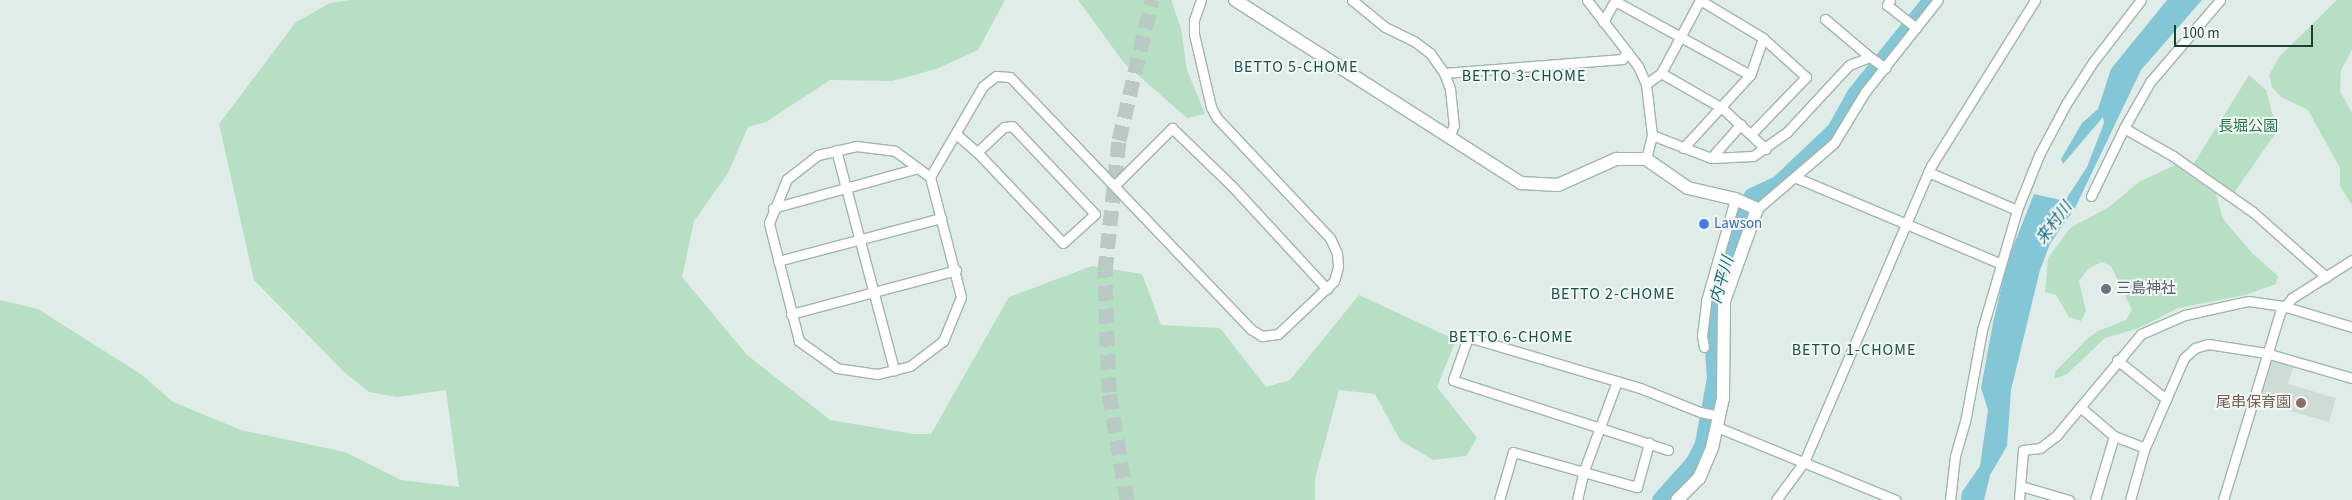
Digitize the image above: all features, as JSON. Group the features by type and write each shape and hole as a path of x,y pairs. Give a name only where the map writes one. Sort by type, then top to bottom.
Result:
{"street":[{"path":"930,176 988,80 996,76 1010,77 1252,330 1262,336 1278,334 1327,289 1338,267 1337,253 1330,238 1228,131 1211,107 1194,34 1194,20 1201,0"},
{"path":"1235,0 1509,177 1539,185 1573,181 1616,159 1646,159 1688,188 1737,200 1755,208"},
{"path":"1352,0 1385,27 1414,41 1430,53 1444,73 1450,89 1454,125 1449,137"},
{"path":"1587,0 1627,52 1646,84 1652,135 1646,159"},
{"path":"1646,84 1662,74 1700,0 1763,38 1806,77 1752,133"},
{"path":"1890,0 1887,5 1912,25"},
{"path":"1677,500 1699,478 1717,419 1724,378 1724,301 1755,208 1797,178 1834,143 1865,92 1878,63 1912,25 1938,0"},
{"path":"1776,500 1804,462 1904,222 1928,172 2036,0"},
{"path":"1950,500 1955,456 1999,263 2017,210 2039,155 2066,104 2093,62 2141,0"},
{"path":"2091,196 2124,128 2150,82 2220,0"},
{"path":"1603,22 1615,1 1750,75"},
{"path":"1825,19 1878,63"},
{"path":"1683,148 1722,108 1750,75 1763,38"},
{"path":"1444,73 1622,59 1627,52"},
{"path":"1652,135 1711,158 1738,159 1766,149 1786,132 1849,65 1878,63"},
{"path":"1662,74 1722,108 1752,133 1766,149"},
{"path":"1711,158 1741,124"},
{"path":"956,134 977,152 1063,243 1095,214 1012,126 1004,127 977,152"},
{"path":"1114,185 1172,128 1232,186 1327,289"},
{"path":"2124,128 2173,156 2254,212 2326,277"},
{"path":"856,146 895,151 918,168 930,176 956,270 961,297 943,341 910,366 877,374 838,368 799,341 769,223 773,208 787,179 818,154 856,146"},
{"path":"836,150 894,370"},
{"path":"773,208 918,168"},
{"path":"1928,172 2017,210"},
{"path":"1797,178 1999,263"},
{"path":"1704,347 1702,336 1706,301 1737,200"},
{"path":"778,262 941,218"},
{"path":"2223,500 2266,353 2283,306 2352,260"},
{"path":"791,314 956,270"},
{"path":"2019,500 2022,450 2040,448 2056,436 2117,360 2141,334 2185,315 2248,301 2283,306 2352,327"},
{"path":"1668,450 1453,380 1468,336 1617,381 1700,412 1804,462 1896,500"},
{"path":"2130,500 2145,448 2184,358 2195,348 2208,344 2266,353 2352,378"},
{"path":"2117,360 2166,399"},
{"path":"1576,500 1583,473 1617,381"},
{"path":"2080,408 2114,436 2145,448"},
{"path":"2095,500 2114,436"},
{"path":"1500,500 1514,452 1638,487 1649,443"},
{"path":"2021,486 2068,500"}],"shaded area":[{"path":"2269,358 2294,365 2288,384 2336,398 2329,422 2256,401"}],"green space":[{"path":"350,0 1005,0 978,50 936,69 892,81 830,80 766,122 748,127 728,173 694,221 682,277 747,355 830,420 913,434 931,434 1009,297 1092,266 1142,274 1161,325 1220,328 1266,387 1290,380 1359,295 1456,340 1437,387 1477,438 1466,456 1433,460 1400,440 1375,394 1339,390 1315,479 1315,500 0,500 0,300 38,309 142,375 173,402 241,430 345,452 401,480 459,487 446,390 397,397 369,392 345,373 254,280 219,124 296,22 330,3"},
{"path":"1078,0 1171,0 1181,29 1187,70 1205,114 1187,118 1124,63"},
{"path":"2337,0 2352,0 2352,50 2341,70 2340,91 2352,113 2352,205 2340,186 2340,168 2308,110 2281,97 2272,87 2269,75 2280,56"},
{"name":"長堀公園","path":"2249,75 2266,90 2277,131 2234,193 2193,165"},
{"path":"2175,165 2216,194 2223,219 2253,254 2278,276 2276,284 2245,295 2178,308 2139,328 2105,338 2066,375 2054,379 2055,372 2087,339 2098,331 2126,320 2132,310 2111,266 2102,262 2089,268 2079,281 2086,311 2081,321 2069,317 2056,295 2045,292 2048,258 2070,228 2109,207 2139,182"}],"water":[{"name":"来村川","path":"2167,0 2202,0 2141,70 2075,208 2050,244 2040,270 2011,390 2007,446 1990,475 1984,500 1961,500 1962,492 1980,466 1988,410 1981,388 1993,323 2007,262 2034,194 2065,201 2087,167 2104,123 2103,117 2063,164 2061,159 2082,123 2098,109 2111,69"}],"waterway":[{"name":"内平川","path":"1660,500 1694,462 1703,444 1715,378 1711,325 1714,300 1740,222 1752,196 1778,184 1835,130 1855,94 1931,0"}],"tunnel":[{"path":"1127,500 1109,392 1105,271 1119,140 1152,0"}],"place":[{"name":"Lawson","path":"1704,224"},
{"name":"三島神社","path":"2106,289"},
{"name":"尾串保育園","path":"2301,403"}],"district":[{"name":"BETTO 5-CHOME","path":"1296,67"},
{"name":"BETTO 3-CHOME","path":"1524,76"},
{"name":"BETTO 2-CHOME","path":"1613,294"},
{"name":"BETTO 6-CHOME","path":"1511,337"},
{"name":"BETTO 1-CHOME","path":"1854,350"}]}
